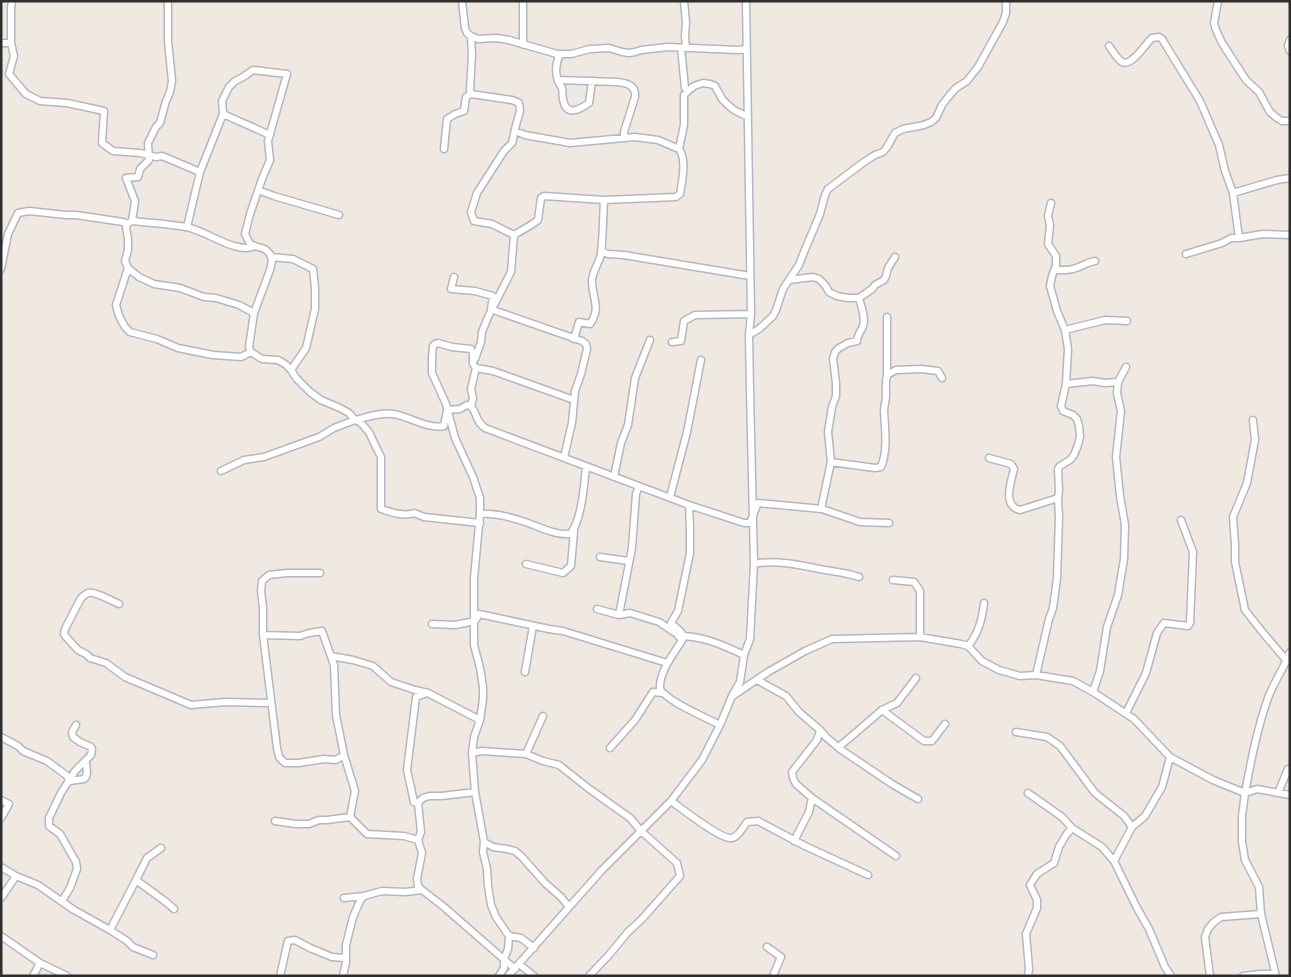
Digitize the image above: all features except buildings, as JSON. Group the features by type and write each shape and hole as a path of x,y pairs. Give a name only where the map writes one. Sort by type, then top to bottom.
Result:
{"street":[{"path":"12,1 11,43 14,56 9,74 26,94 40,101 67,103 104,110 102,143 113,151 156,157 162,156 200,172"},
{"path":"167,1 172,81 160,123 148,143 149,160 140,169 138,177 126,178 135,201 130,222 126,227 128,250 125,261 128,268 139,277 154,284 180,288 204,297 224,300 254,313"},
{"path":"462,1 465,28 471,36 478,39 497,38 556,54 571,54 590,49 609,48 622,52 662,48 746,49"},
{"path":"523,1 524,45"},
{"path":"684,1 686,22 684,48 685,88 688,90"},
{"path":"508,976 569,907 671,801 702,760 740,682 744,655 750,639 754,564 749,335 751,314 746,1"},
{"path":"749,335 773,316 783,288 799,264 820,214 828,189 864,162 883,152 895,133 903,129 924,125 936,118 949,96 956,88 967,81 978,67 1003,22 1006,13 1006,1"},
{"path":"1218,1 1214,23 1222,42 1246,80 1259,92 1270,112 1282,121 1290,121"},
{"path":"471,36 471,94"},
{"path":"1109,46 1118,59 1126,63 1131,62 1152,38 1159,37 1162,39 1200,102 1219,145 1225,171 1233,193 1239,238"},
{"path":"1290,40 1288,46 1290,51"},
{"path":"1,43 11,43"},
{"path":"560,54 556,66 565,107 571,111 582,108 590,103 592,81"},
{"path":"187,227 200,172 223,114 222,101 228,87 253,70 286,74 268,141 270,160 250,214 246,234 250,244 265,249 271,257 270,270 254,313 249,347 251,352 262,359 278,360 285,364 310,392 321,400 349,413 369,432 374,445 382,457 380,509 396,514 410,515 414,513 424,518 480,523"},
{"path":"558,80 625,83 632,86 636,92 634,104 624,132 624,138"},
{"path":"679,149 684,125 684,95 694,86 710,84 715,86 722,99 734,110 748,117"},
{"path":"444,149 446,119 464,111 466,97 471,94 512,100 519,103 520,111 512,142 504,151 477,193 471,212 474,221 492,224 514,235"},
{"path":"223,114 270,135"},
{"path":"514,235 538,220 541,198 544,196 604,200 676,196 680,194 683,171 682,153 679,149 658,140 624,138 570,143 525,135 515,131"},
{"path":"1233,193 1290,178"},
{"path":"258,190 339,215"},
{"path":"574,339 579,322 590,324 596,316 591,282 601,251 604,200"},
{"path":"1036,675 1049,619 1054,608 1059,530 1058,469 1074,455 1080,436 1077,419 1062,409 1068,349 1065,330 1050,286 1056,266 1056,256 1048,244 1050,225 1048,216 1051,203"},
{"path":"1,269 8,234 18,213 29,211 187,227 230,245 249,249 255,246"},
{"path":"1186,254 1232,238 1263,234 1290,234"},
{"path":"471,406 474,366 482,332 511,272 514,235"},
{"path":"601,251 608,254 750,276"},
{"path":"271,257 293,259 313,270 315,309 306,348 291,370"},
{"path":"789,280 813,277 819,279 829,292 837,296 859,298 884,280 888,268 895,257"},
{"path":"1055,270 1077,268 1088,262 1095,261"},
{"path":"128,268 116,305 119,316 130,332 157,339 178,348 213,355 241,358 251,352"},
{"path":"454,277 451,288 475,291 493,296 492,308"},
{"path":"822,509 831,462 828,432 832,407 836,396 833,360 835,352 839,348 848,343 857,342 857,337 864,323 859,298"},
{"path":"492,308 529,324 582,341 586,344 587,349 575,391 572,423 564,457"},
{"path":"672,342 681,341 684,321 695,315 751,314"},
{"path":"831,462 875,468 881,467 886,434 884,409 887,376 887,317"},
{"path":"1065,330 1105,320 1127,321"},
{"path":"614,477 620,444 628,425 635,378 650,340"},
{"path":"474,366 471,349 438,343 433,346 432,373 446,404 454,438 473,478 480,498 480,523 474,578 474,645 483,687 480,720 474,738 472,753 475,792 484,842 488,886 496,916 509,936 504,968 499,976"},
{"path":"670,497 687,432 701,360"},
{"path":"474,366 574,400"},
{"path":"1093,692 1100,672 1106,627 1118,595 1124,559 1125,525 1116,457 1121,411 1117,393 1118,382 1126,367"},
{"path":"887,376 896,370 921,369 938,371 942,378"},
{"path":"1066,384 1093,381 1105,383 1118,382"},
{"path":"447,410 460,410 466,405 471,406 476,411 477,420 486,428 670,497 689,506 744,523 750,522 753,518 758,503 822,509 860,522 889,524"},
{"path":"221,471 244,460 264,456 319,438 334,428 376,414 392,413 436,428 444,426 447,410"},
{"path":"1253,420 1255,440 1248,483 1232,517 1235,544 1234,562 1245,610 1287,661"},
{"path":"989,458 1011,464 1014,467 1009,491 1010,500 1016,509 1020,510 1058,498"},
{"path":"526,564 564,573 571,566 574,530 578,520 586,467"},
{"path":"619,615 634,529 636,494 639,486"},
{"path":"683,638 680,631 671,622 678,611 690,553 689,506"},
{"path":"480,514 492,513 562,534 570,534 574,530"},
{"path":"1126,713 1146,673 1157,633 1164,623 1188,626 1190,623 1193,552 1181,520"},
{"path":"600,557 629,561"},
{"path":"754,564 763,562 779,563 848,573 860,577"},
{"path":"320,573 269,575 262,581 260,591 263,608 262,635 279,757 285,763 299,763 324,759 336,760 344,755"},
{"path":"893,580 914,582 920,591 920,637"},
{"path":"119,604 97,594 90,592 85,594 64,634 78,650 90,658 106,663 125,677 191,705 225,702 271,703"},
{"path":"968,646 975,638 980,626 984,603"},
{"path":"596,609 619,615 630,613 659,622 683,638 694,636 744,655"},
{"path":"475,621 478,614 563,631 667,663"},
{"path":"432,624 455,625 475,621"},
{"path":"525,672 533,626"},
{"path":"262,635 288,635 293,637 322,631 334,665 336,715 354,791 350,817"},
{"path":"732,696 768,672 805,651 832,639 920,637 968,646 982,661 999,670 1020,676 1036,675 1073,681 1134,719 1170,757 1213,780 1246,793 1257,789 1290,795"},
{"path":"610,748 635,720 660,684 667,663 683,638"},
{"path":"1243,976 1275,975 1261,914 1259,887 1245,860 1242,842 1242,816 1256,739 1273,688 1287,669 1290,652"},
{"path":"331,656 373,666 390,682 428,693 480,720"},
{"path":"840,749 853,734 882,710 897,702 916,678"},
{"path":"757,680 786,696 799,712 840,749 918,799"},
{"path":"660,684 662,692"},
{"path":"653,692 662,692 693,712 720,725"},
{"path":"418,803 414,802 407,770 416,697 428,693"},
{"path":"882,710 924,741 932,740 945,724"},
{"path":"526,754 544,716"},
{"path":"62,902 77,869 76,862 60,834 49,826 50,818 61,793 75,771 91,755 91,747 73,737 72,732 76,725"},
{"path":"820,730 817,740 792,772 796,784 812,798 896,856"},
{"path":"1016,732 1048,737 1060,746 1096,793 1124,816 1132,827"},
{"path":"1,737 23,751 47,761 70,780"},
{"path":"817,740 826,737"},
{"path":"472,753 482,751 526,754 559,765 630,818 641,831 677,863 680,876 589,976"},
{"path":"1114,861 1132,827 1145,816 1162,787 1170,757"},
{"path":"70,780 85,778 87,774 86,762"},
{"path":"1278,793 1288,769"},
{"path":"418,803 428,796 475,792"},
{"path":"1028,792 1062,817 1072,828 1102,847 1114,861 1171,976"},
{"path":"794,841 809,812 812,798"},
{"path":"1,800 8,804 1,818"},
{"path":"671,801 707,828 727,837 736,836 747,822 758,821 794,841 868,875"},
{"path":"418,803 421,832 418,840 422,853 417,879 418,886 504,959 534,976"},
{"path":"275,821 309,824 319,820 350,817"},
{"path":"350,817 367,834 404,836 418,840"},
{"path":"1028,976 1026,934 1037,908 1037,900 1030,885 1037,874 1054,863 1058,847 1072,828"},
{"path":"484,842 493,847 515,851 569,907"},
{"path":"110,930 147,858 161,848"},
{"path":"1,867 16,876 38,885 74,910 127,941 133,947 153,955"},
{"path":"1,898 16,876"},
{"path":"136,880 174,909"},
{"path":"344,898 364,896 382,891 405,892 422,890"},
{"path":"343,976 346,962 346,946 353,917 364,896"},
{"path":"1210,976 1205,937 1212,923 1221,918 1261,914"},
{"path":"1,936 40,963 67,976"},
{"path":"509,936 521,938 534,948"},
{"path":"280,976 288,941 295,940 332,957 345,958"},
{"path":"767,947 781,957 773,976"},
{"path":"33,976 40,963"}]}
